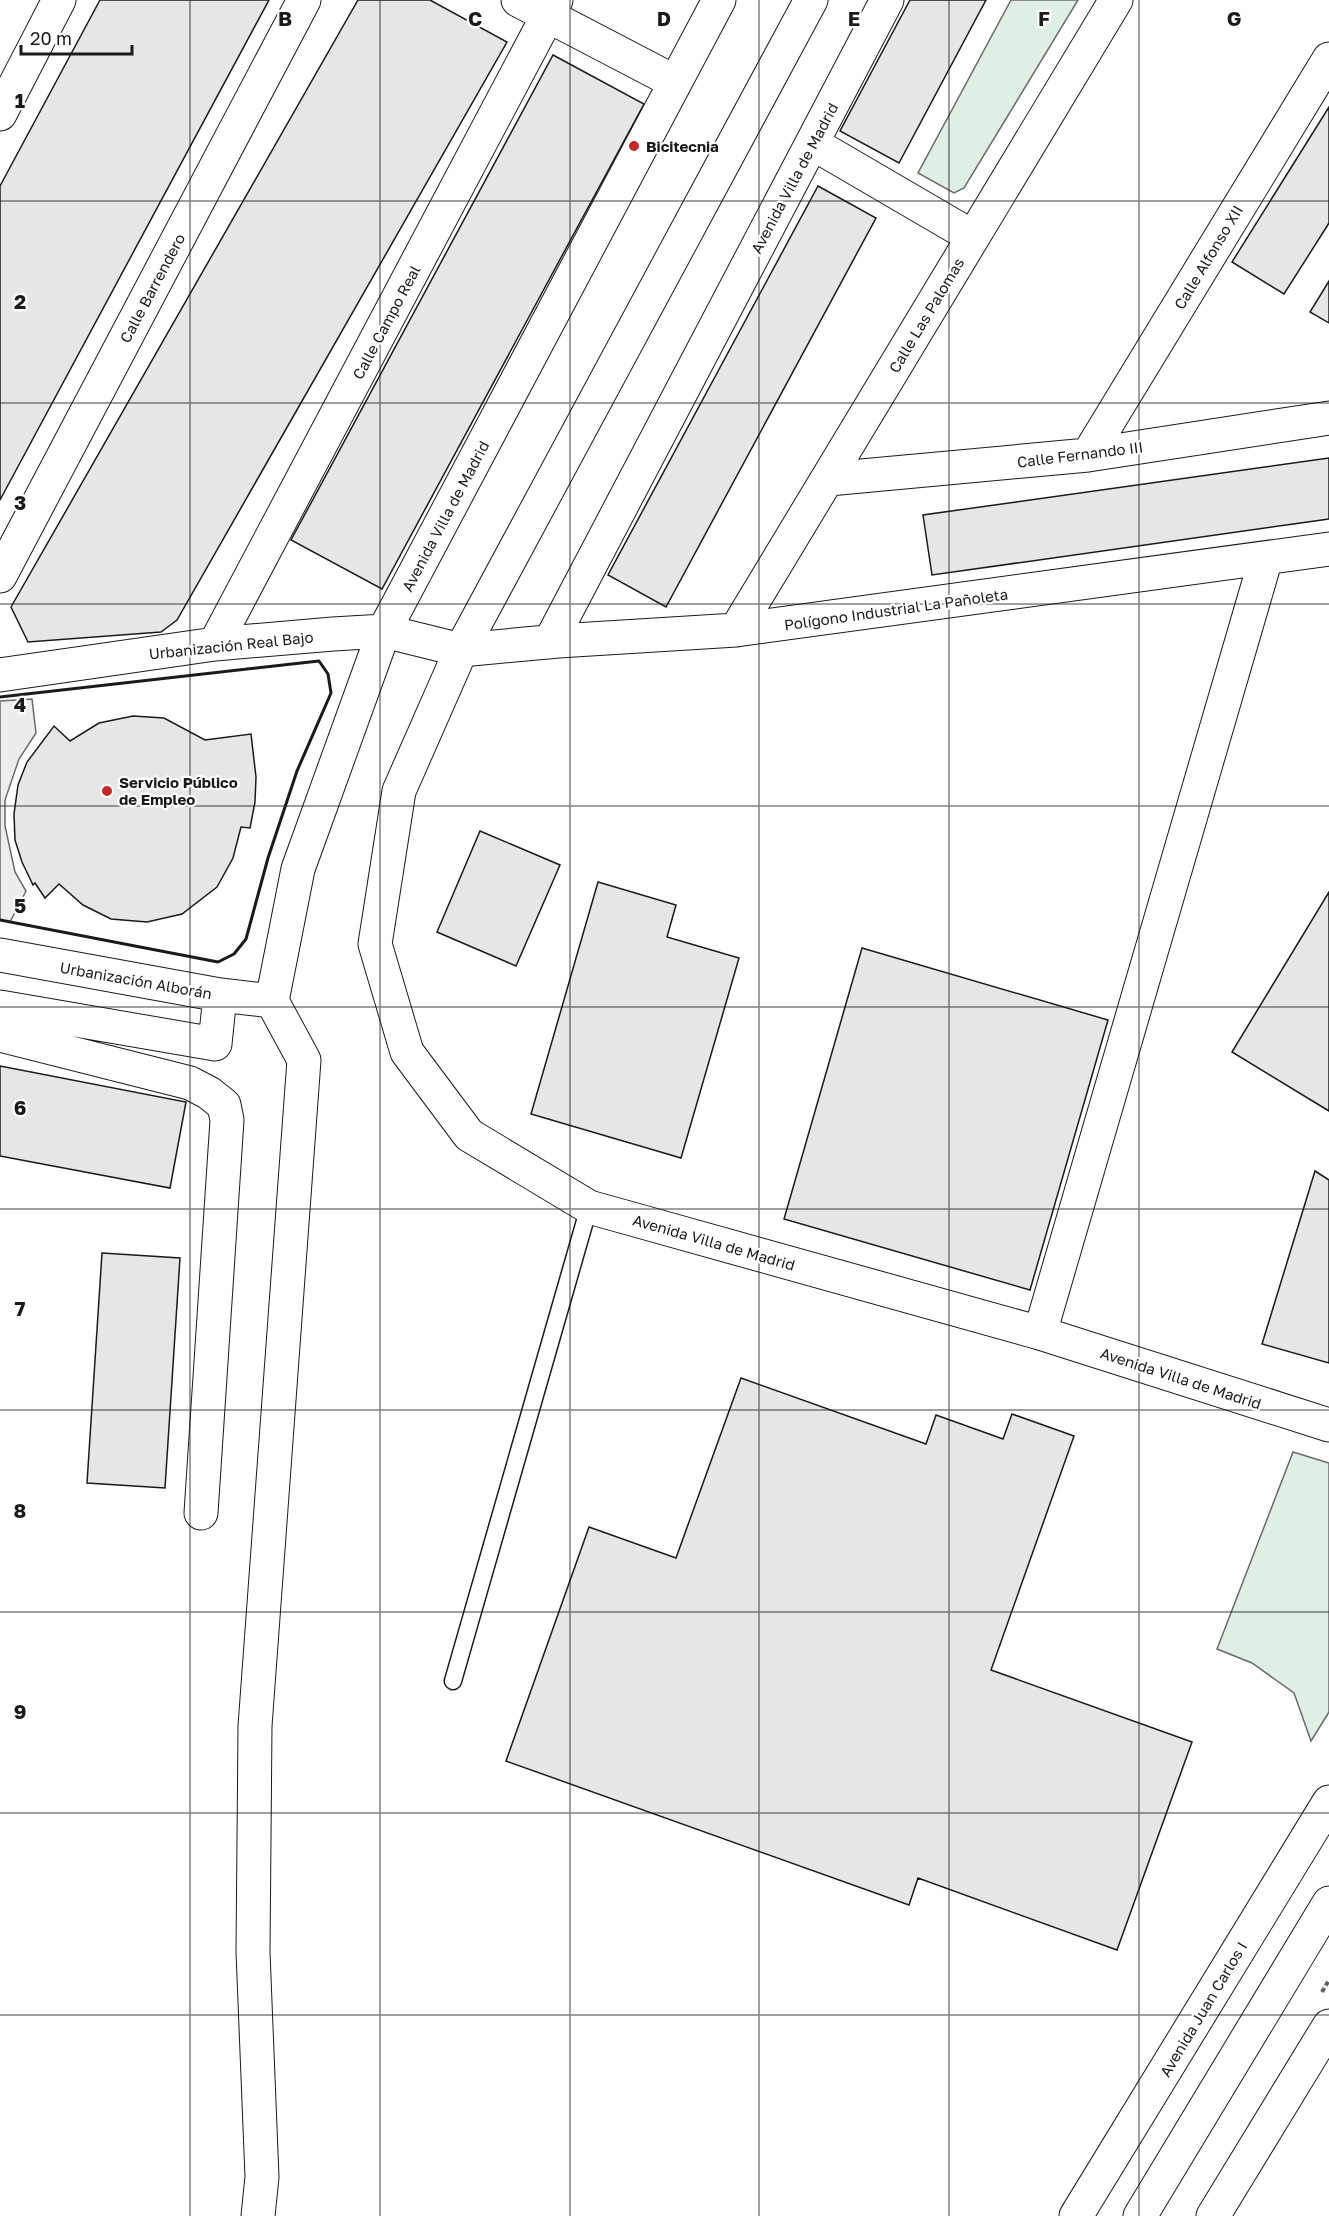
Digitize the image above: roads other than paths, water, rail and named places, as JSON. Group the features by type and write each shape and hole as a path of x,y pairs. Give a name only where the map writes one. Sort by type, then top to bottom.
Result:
{"street":[{"path":"0,114 59,0"},
{"name":"Calle Barrendero","path":"0,576 304,0"},
{"path":"518,0 552,8 675,82"},
{"name":"Avenida Villa de Madrid","path":"272,1000 298,869 384,631 719,0"},
{"name":"Avenida Villa de Madrid","path":"811,0 461,650 399,791 375,944 407,1052 469,1136 589,1207 1040,1333 1329,1425"},
{"name":"Avenida Villa de Madrid","path":"550,642 887,0"},
{"name":"Calle Las Palomas","path":"736,630 1116,0"},
{"name":"Calle Campo Real","path":"215,644 552,8"},
{"name":"Calle Alfonso XII","path":"1088,455 1329,59"},
{"path":"812,143 973,237"},
{"name":"Calle Fernando III","path":"829,479 1088,455 1329,418"},
{"name":"Polígono Industrial La Pañoleta","path":"461,650 736,630 1329,549"},
{"path":"1040,1333 1266,558"},
{"name":"Urbanización Real Bajo","path":"0,675 215,644 384,631 461,650"},
{"name":"Urbanización Alborán","path":"0,955 220,996 272,1000"},
{"path":"0,1007 215,1044 220,996"},
{"path":"258,2216 262,2177 253,1953 255,1726 304,1060 272,1000"},
{"path":"0,1035 190,1083 209,1093 224,1105 227,1120 201,1513"},
{"name":"Avenida Juan Carlos I","path":"1077,2216 1329,1802"},
{"path":"1140,2216 1329,1903"},
{"path":"1213,2216 1329,2026"}],"lane":[{"path":"453,1681 589,1207"}],"place":[{"name":"Bicitecnia","path":"634,146"},
{"name":"Servicio Público de Empleo","path":"107,791"}]}
